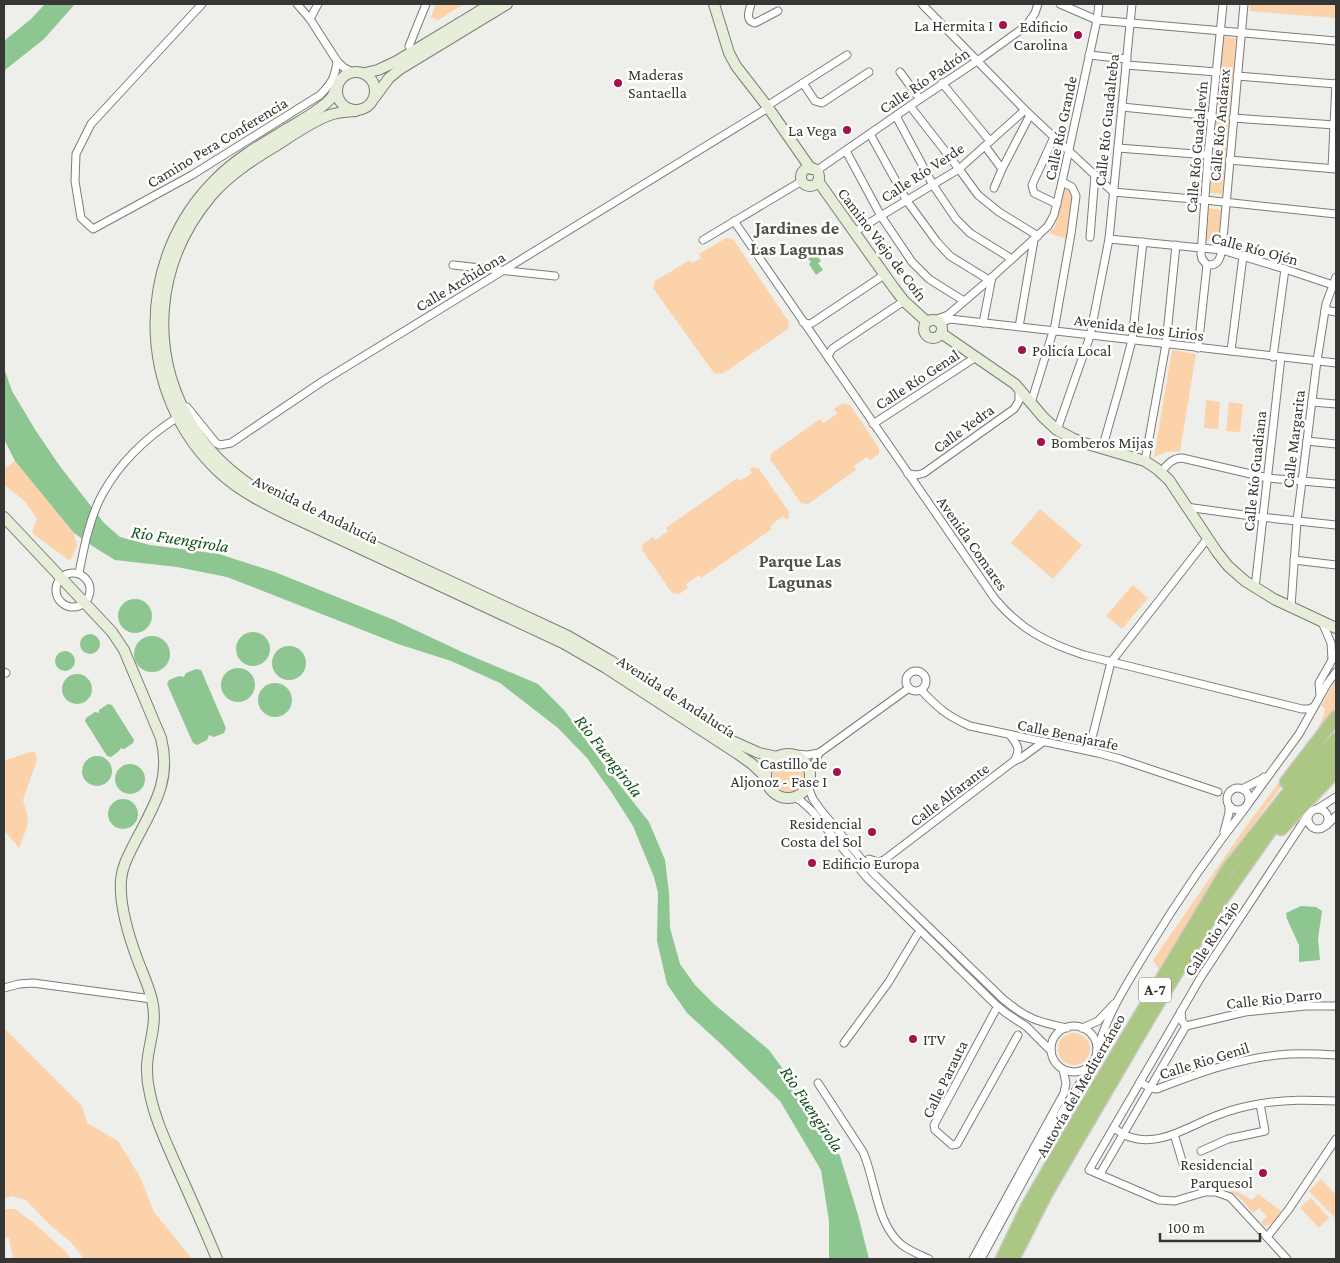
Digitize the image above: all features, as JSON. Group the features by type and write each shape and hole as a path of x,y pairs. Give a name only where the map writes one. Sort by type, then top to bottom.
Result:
{"highway":[{"path":"1227,870 1242,843 1273,799 1336,717"},
{"name":"Autovía del Mediterráneo","path":"1002,1259 1027,1208 1065,1142 1227,870 1296,783 1336,739"},
{"name":"Autovía del Mediterráneo","path":"1013,1259 1046,1194 1220,902 1270,831 1336,754"},
{"path":"1241,870 1336,771"}],"street":[{"name":"Camino Pera Conferencia","path":"202,4 91,124 76,154 75,181 81,218 93,229 192,176 320,95 331,84 336,73 337,61"},
{"path":"296,4 310,19 337,61 352,72"},
{"path":"310,19 318,4"},
{"path":"409,46 426,4"},
{"path":"364,73 378,70 397,61 491,4"},
{"path":"337,61 340,75 337,86 338,98 345,107 362,110 368,107 389,78 400,69 507,4"},
{"name":"Camino Viejo de Coín","path":"714,4 729,53 736,66 768,107 904,301 1019,388 1043,417 1057,430 1072,438 1102,449 1145,461 1161,472 1228,566 1255,588 1336,628"},
{"path":"751,4 748,15 750,22 753,23 778,11"},
{"name":"Calle Río Padrón","path":"815,174 1026,26 1035,13 1038,4"},
{"path":"1060,4 1097,20 1336,40"},
{"name":"Calle Río Grande","path":"936,325 1036,238 1048,226 1054,215 1099,4"},
{"name":"Calle Río Guadalteba","path":"1057,430 1090,336 1109,239 1112,192 1132,4"},
{"name":"Calle Río Guadalevín","path":"1207,266 1202,259 1201,247 1223,4"},
{"name":"Calle Río Andarax","path":"1222,250 1244,4"},
{"path":"924,5 1027,113 1112,192 1336,214"},
{"name":"Calle Archidona","path":"179,397 216,443 220,445 231,443 323,381 768,107 847,55"},
{"path":"1089,55 1126,62 1217,72"},
{"path":"337,86 343,76 359,71 373,81 375,97"},
{"path":"803,83 815,101 822,103 869,72"},
{"path":"900,72 920,99"},
{"path":"1229,160 1334,168 1336,83 1237,76"},
{"path":"942,84 988,143 1002,169"},
{"name":"Avenida de Andalucía","path":"337,86 332,98 319,109 227,169 189,211 168,252 158,289 155,322 158,357 164,384 178,417 188,434 207,460 248,494 288,515 564,643 606,668 738,754 766,777"},
{"path":"910,106 978,195 1036,238 1019,327"},
{"path":"1122,107 1212,116"},
{"name":"Avenida de Andalucía","path":"356,110 321,119 258,156 232,175 212,195 182,239 168,281 163,320 165,348 173,381 194,430 214,454 239,478 254,488 568,636 611,661 730,740 759,753 777,757"},
{"path":"994,188 1027,113"},
{"name":"Calle Río Verde","path":"854,232 959,168 1027,113"},
{"path":"896,116 933,185 956,219 970,233 1012,259"},
{"path":"1233,118 1335,125"},
{"path":"870,134 906,201 937,242 950,256 991,278 983,323"},
{"path":"1054,137 1032,185 1034,193 1057,204"},
{"path":"1118,148 1208,155"},
{"path":"846,152 880,216 912,262 929,279 964,301"},
{"path":"806,169 815,174 816,184 811,186 805,185 801,176 803,171 806,169"},
{"path":"1090,237 1095,175"},
{"path":"703,240 802,181"},
{"path":"1031,402 1053,331 1071,237 1076,196 1072,187 1062,182"},
{"name":"Avenida Comares","path":"734,221 1003,609 1026,628 1061,648 1111,662 1302,708 1314,707"},
{"name":"Calle Río Ojén","path":"1109,239 1222,250 1333,285"},
{"path":"1102,449 1132,340 1143,242"},
{"path":"1145,461 1166,344 1176,245"},
{"path":"1198,348 1207,266 1212,266 1218,262 1222,250"},
{"path":"1231,352 1243,256"},
{"path":"453,265 555,276"},
{"name":"Calle Río Guadiana","path":"1255,588 1268,478 1285,269"},
{"path":"803,322 809,324 814,322 884,275"},
{"name":"Calle Margarita","path":"1291,607 1297,521 1317,361 1325,310 1336,277"},
{"path":"829,360 828,356 832,349 904,301"},
{"path":"1325,310 1336,312"},
{"name":"Avenida de los Lirios","path":"936,325 950,319 1336,364"},
{"name":"Calle Río Genal","path":"874,424 976,357"},
{"name":"Calle Yedra","path":"908,474 917,475 924,473 1014,408 1019,401 1019,388"},
{"path":"1312,402 1336,404"},
{"path":"79,573 83,551 103,492 144,442 178,417"},
{"path":"1307,441 1336,444"},
{"path":"1161,472 1171,461 1176,458 1182,458 1268,478 1336,484"},
{"path":"1186,507 1336,525"},
{"path":"4,517 112,632 124,650 156,724 164,750 165,764 161,789 124,863 121,880 123,908 131,944 152,999 154,1025 147,1071 152,1103 162,1134 217,1259"},
{"path":"1089,750 1111,662 1207,539"},
{"path":"1294,560 1336,565"},
{"path":"79,573 89,582 89,596 80,606 71,607 60,600 56,589 58,582 66,574 79,573"},
{"path":"1320,695 1319,683 1332,660 1331,643 1321,621 1336,622"},
{"name":"Camino Viejo de Coín","path":"1321,621 1336,636"},
{"path":"918,670 923,673 927,679 926,685 921,690 915,691 909,688 906,681 908,674 918,670"},
{"path":"1096,1051 1118,1000 1171,912 1223,836 1299,734 1320,695 1335,673"},
{"path":"819,754 787,754 777,757 770,763 767,770 766,777 772,791 785,799 796,798 810,784 811,772 819,754 909,688"},
{"name":"Calle Benajarafe","path":"921,690 940,710 970,726 1089,750 1218,792 1230,792"},
{"path":"1010,735 1018,746 1018,754 1014,761"},
{"name":"Calle Alfarante","path":"869,859 878,862 890,857 1014,761 1043,742"},
{"path":"794,754 806,762 811,772"},
{"path":"1242,789 1260,780 1272,770"},
{"path":"808,787 820,809 874,873 1003,998 1017,1010 1034,1020 1067,1028"},
{"path":"1223,836 1229,813 1227,798 1230,792 1236,788 1242,789 1249,797 1247,806 1242,810 1235,810 1228,804"},
{"name":"Calle Benajarafe","path":"1218,792 1228,804"},
{"path":"1312,828 1308,822 1308,815 1313,810 1336,797"},
{"path":"796,798 812,812 867,878 996,1005 1027,1027 1051,1051"},
{"path":"1317,809 1326,813 1328,819 1326,825"},
{"name":"Calle Rio Tajo","path":"1100,1174 1089,1170 1180,1011 1308,815"},
{"path":"1299,828 1321,829 1336,816"},
{"path":"844,1043 888,983 917,935"},
{"path":"4,988 33,983 152,999"},
{"path":"1082,1028 1098,1021 1118,1000"},
{"name":"Calle Rio Darro","path":"1186,1026 1245,1012 1306,1006 1336,1006"},
{"name":"Calle Parauta","path":"995,1011 934,1125 935,1130 952,1145 955,1146 957,1144 1018,1035"},
{"path":"1180,1011 1182,1021 1186,1026 1100,1174 1159,1200 1175,1202 1205,1192 1216,1192 1230,1197 1268,1237 1284,1258"},
{"path":"981,1259 1033,1162 1091,1065 1095,1058 1096,1044 1093,1037 1082,1028 1067,1028 1055,1036 1051,1051 1057,1065 1064,1070 1078,1072 1091,1065"},
{"name":"Calle Rio Genil","path":"1140,1082 1150,1088 1157,1089 1207,1070 1252,1059 1291,1054 1336,1055"},
{"path":"973,1259 1064,1093 1066,1083 1064,1070"},
{"path":"818,1083 863,1152 868,1163 882,1216 889,1229 900,1244 912,1252 929,1259"},
{"path":"1114,1128 1140,1140 1160,1139 1220,1114 1260,1104 1291,1100 1336,1101"},
{"path":"1201,1151 1228,1139 1265,1131 1260,1104"},
{"path":"1174,1134 1183,1164"},
{"path":"1268,1237 1336,1139"}],"shaded area":[{"path":"45,4 75,4 44,39 4,72 4,41 31,19"},
{"path":"436,4 464,4 438,20 431,17"},
{"path":"1250,4 1336,4 1336,18 1250,11"},
{"path":"1223,37 1236,38 1222,194 1210,193"},
{"path":"1064,189 1069,190 1073,197 1067,239 1049,233 1055,226"},
{"path":"1208,208 1221,210 1218,242 1205,241"},
{"path":"726,238 733,239 789,322 788,329 722,374 714,373 653,288 655,281 690,260 692,263 701,258 699,254"},
{"path":"811,247 821,261 818,263 823,270 816,275 809,264 811,262 807,258 805,259 802,253"},
{"path":"1172,350 1196,354 1180,451 1167,452 1154,457"},
{"path":"4,368 12,391 59,465 104,523 120,537 150,545 219,554 275,572 394,620 462,652 538,684 564,710 649,822 665,860 669,893 670,928 680,964 695,985 714,1004 769,1050 810,1106 840,1156 869,1259 829,1258 829,1221 821,1170 780,1101 687,1013 667,984 657,941 658,893 654,877 633,826 587,758 558,728 500,683 451,661 398,644 227,577 177,567 115,560 97,549 74,533 15,461 4,439"},
{"path":"1206,400 1220,402 1218,429 1204,428"},
{"path":"1229,402 1243,404 1240,432 1226,431"},
{"path":"842,403 850,405 879,448 879,454 870,460 867,457 854,466 856,470 808,504 801,503 770,459 772,453 820,419 823,423 837,414 834,409"},
{"path":"15,461 74,533 77,546 70,561 32,533 37,519 25,501 4,485 4,469"},
{"path":"753,467 759,469 789,512 789,518 786,520 783,516 770,526 772,529 701,578 699,575 686,584 688,588 679,594 672,593 642,550 643,544 653,537 656,540 668,531 666,528 737,478 740,481 752,473 750,469"},
{"path":"1040,509 1082,545 1053,579 1011,543"},
{"path":"1133,585 1148,598 1122,629 1106,616"},
{"path":"135,599 142,600 147,604 151,609 151,623 147,628 142,632 135,633 128,632 123,628 119,623 118,616 119,609 123,604 128,600"},
{"path":"253,632 265,637 270,649 265,661 253,666 241,661 236,649 241,637"},
{"path":"86,634 94,634 100,640 100,648 94,654 86,654 80,648 80,640"},
{"path":"152,636 165,641 170,654 165,667 152,672 139,667 134,654 139,641"},
{"path":"289,646 301,651 306,663 301,675 289,680 277,675 272,663 277,651"},
{"path":"61,651 69,651 75,657 75,665 69,671 61,671 55,665 55,657"},
{"path":"238,668 250,673 255,685 250,697 238,702 226,697 221,685 226,673"},
{"path":"196,669 201,670 226,728 224,733 214,737 209,735 207,740 197,745 193,743 167,684 169,680 179,676 184,677 186,673"},
{"path":"77,674 88,678 92,689 88,700 77,704 66,700 62,689 66,678"},
{"path":"1335,681 1336,707 1322,731 1218,873 1160,971 1153,960 1244,829 1315,734 1324,715 1325,708 1321,706"},
{"path":"275,683 287,688 292,700 287,712 275,717 263,712 258,700 263,688"},
{"path":"108,704 112,705 134,740 133,743 124,749 121,748 111,757 107,756 85,721 86,718 95,712 99,713 99,710"},
{"path":"35,752 37,760 23,800 28,818 27,827 19,848 4,830 4,761"},
{"path":"97,756 108,760 112,771 108,782 97,786 86,782 82,771 86,760"},
{"path":"789,760 795,761 800,765 804,770 804,782 800,787 795,791 789,792 783,791 778,787 774,782 773,776 774,770 778,765 783,761"},
{"path":"130,764 141,768 145,779 141,790 130,794 119,790 115,779 119,768"},
{"path":"123,799 134,803 138,814 134,825 123,829 112,825 108,814 112,803"},
{"path":"1301,906 1316,907 1322,911 1318,939 1320,960 1299,962 1299,945 1286,913"},
{"path":"4,1030 82,1106 87,1123 118,1141 140,1177 154,1212 192,1259 84,1259 71,1242 50,1225 26,1200 11,1196 4,1198"},
{"path":"1074,1033 1086,1037 1090,1049 1086,1061 1074,1065 1062,1061 1058,1049 1062,1037"},
{"path":"1321,1179 1336,1195 1335,1218 1309,1191"},
{"path":"1231,1190 1252,1200 1258,1194 1281,1211 1272,1223 1264,1226 1261,1222 1267,1217 1259,1208 1253,1213 1238,1196 1230,1192"},
{"path":"1311,1198 1329,1218 1319,1228 1300,1208"},
{"path":"4,1209 15,1209 67,1253 70,1259 13,1259 9,1238 4,1237"}],"place":[{"name":"La Hermita I","path":"1003,25"},
{"name":"Edificio Carolina","path":"1078,35"},
{"name":"Maderas Santaella","path":"618,83"},
{"name":"La Vega","path":"847,130"},
{"name":"Policía Local","path":"1022,350"},
{"name":"Bomberos Mijas","path":"1041,442"},
{"name":"Castillo de Aljonoz - Fase I","path":"837,772"},
{"name":"Residencial Costa del Sol","path":"872,832"},
{"name":"Edificio Europa","path":"812,863"},
{"name":"ITV","path":"913,1039"},
{"name":"Residencial Parquesol","path":"1263,1173"}],"district":[{"name":"Jardines de Las Lagunas","path":"797,238"},
{"name":"Parque Las Lagunas","path":"800,571"}],"water label":[{"name":"Rio Fuengirola","path":"180,539"},
{"name":"Rio Fuengirola","path":"609,756"},
{"name":"Rio Fuengirola","path":"812,1109"}]}
